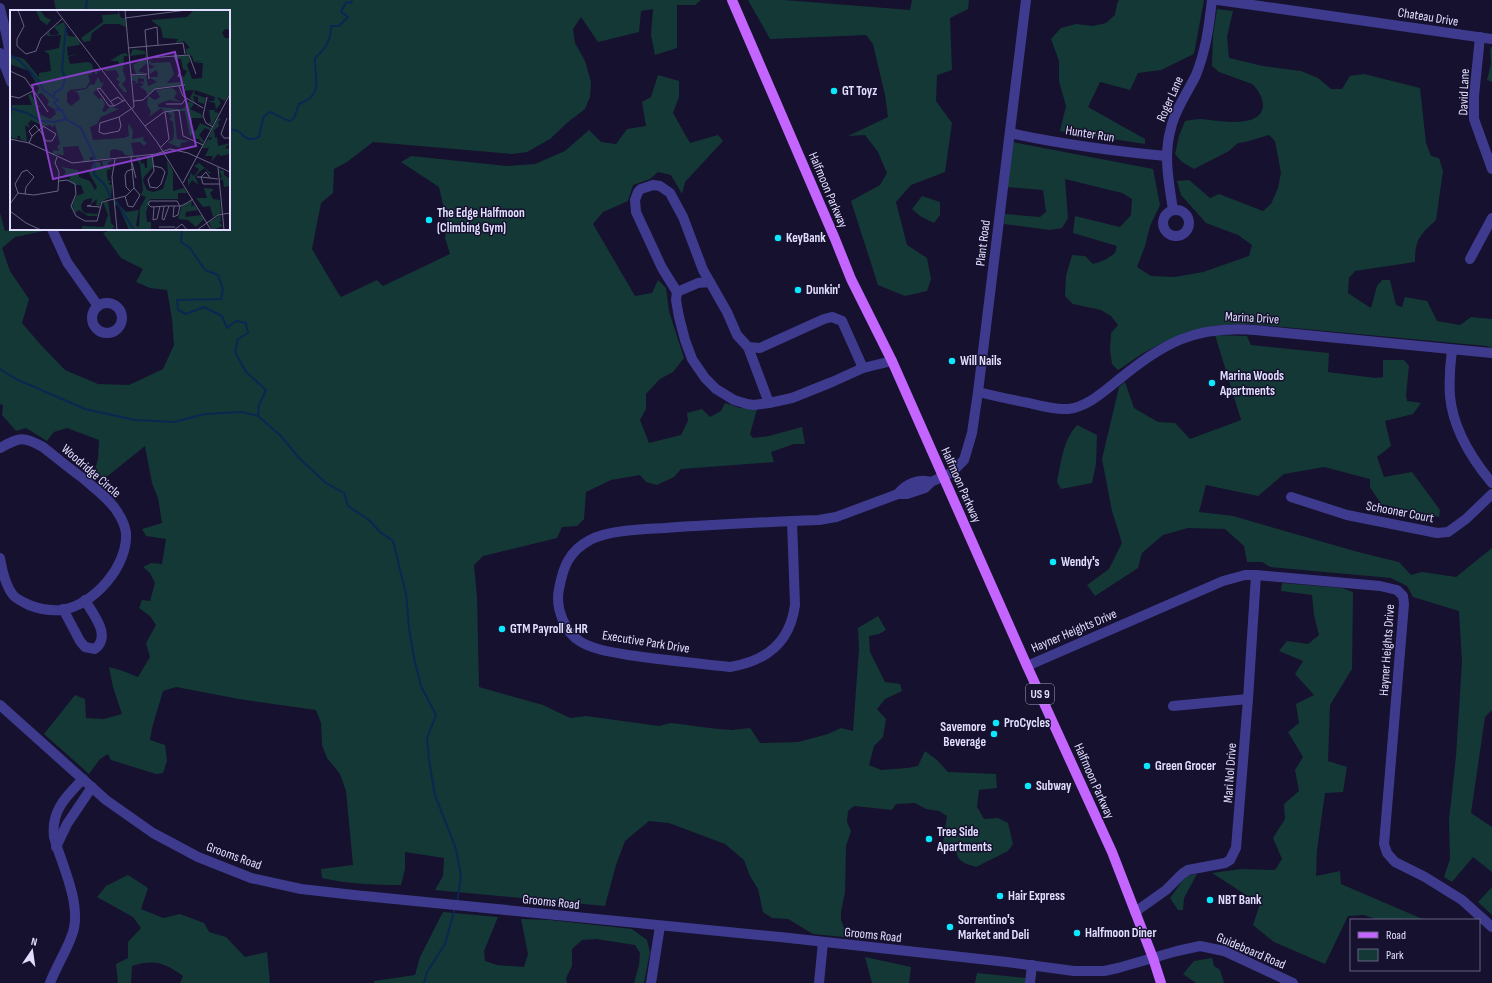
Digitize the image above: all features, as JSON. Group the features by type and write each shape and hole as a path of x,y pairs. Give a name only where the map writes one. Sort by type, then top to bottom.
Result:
{"main road":[{"name":"Halfmoon Parkway","path":"732,0 832,230 851,279 892,361 1027,666 1112,852 1153,958 1161,983"}],"street":[{"name":"Plant Road","path":"943,478 960,466 967,453 972,434 1026,0"},
{"name":"Roger Lane","path":"1172,210 1166,156 1171,126 1204,53 1212,0"},
{"name":"Chateau Drive","path":"1218,0 1492,39"},
{"path":"0,8 9,48 4,63"},
{"name":"David Lane","path":"1480,38 1474,96 1474,119 1492,168"},
{"path":"0,53 10,77"},
{"name":"Hunter Run","path":"1010,133 1131,153 1166,156"},
{"path":"769,403 748,347 737,336 727,312 703,270 683,217 670,193 660,186 653,185 641,189 635,200 636,212 662,268 677,292 676,300 679,317 692,359 704,378 716,389 734,400 754,405 769,403 792,398 864,368 892,361"},
{"path":"1470,259 1492,218"},
{"path":"52,230 67,262 98,306"},
{"path":"677,292 698,283 710,282"},
{"path":"748,347 760,348 824,319 832,317 842,321 864,368"},
{"name":"Marina Drive","path":"978,392 1043,407 1068,409 1082,405 1097,397 1144,360 1184,337 1215,330 1238,328 1492,353"},
{"path":"1452,350 1450,397 1458,429 1470,454 1492,483"},
{"name":"Woodridge Circle","path":"0,448 21,438 32,441 43,447 105,496 118,513 124,526 125,542 123,552 116,568 105,584 85,600 63,609 45,609 35,607 14,596 4,576 0,558"},
{"name":"Executive Park Drive","path":"792,521 795,605 793,616 786,635 779,644 772,651 761,657 744,664 730,667 645,658 607,652 580,642 572,634 563,620 558,599 563,570 566,562 573,553 591,540 607,535 636,530 725,523 819,520 836,517 898,494 907,494 925,488 931,482 943,478"},
{"name":"Schooner Court","path":"1291,497 1347,515 1437,533 1448,532 1466,519 1492,494"},
{"name":"Hayner Heights Drive","path":"1027,666 1223,581 1245,575 1380,586 1397,590 1403,596 1404,604 1384,844 1387,853 1395,862 1425,877 1462,900 1492,927"},
{"name":"Mari Nol Drive","path":"1135,912 1166,890 1188,870 1225,863 1232,857 1236,848 1256,575"},
{"path":"63,609 83,644 88,649 95,649 101,644 103,636 101,629 85,600"},
{"path":"1173,706 1248,699"},
{"name":"Grooms Road","path":"0,705 106,800 153,833 198,857 251,878 301,889 824,942 1074,970 1104,971 1153,958"},
{"path":"50,983 72,935 74,924 73,900 62,861 56,847 53,827 55,814 83,779"},
{"path":"56,847 67,824 92,787"},
{"path":"651,983 660,926"},
{"path":"819,983 824,942"},
{"name":"Guideboard Road","path":"1153,958 1193,946 1210,947 1224,951 1293,983"},
{"path":"1030,983 1032,965"}],"green space":[{"path":"54,0 701,0 695,5 677,5 677,48 655,55 651,35 653,9 641,11 639,32 598,42 581,17 573,29 575,43 585,61 591,82 590,97 585,109 550,139 527,152 512,154 373,142 347,162 334,169 333,193 321,203 312,249 341,297 377,280 383,286 450,254 445,238 447,222 439,187 401,162 411,156 507,166 535,164 565,151 589,130 601,142 616,144 627,129 646,126 642,102 651,97 658,75 679,81 679,97 673,113 690,143 718,135 723,141 685,182 682,194 671,175 658,172 650,179 633,185 628,201 603,212 593,224 635,296 652,293 658,280 666,288 669,311 684,358 673,372 660,379 646,394 646,409 640,420 649,443 681,435 688,421 687,413 702,409 710,417 721,411 725,403 740,408 757,409 750,434 753,438 769,436 802,427 805,444 794,444 771,452 774,462 681,469 674,477 657,485 646,482 640,475 611,480 586,492 584,519 577,526 562,527 557,538 483,556 474,565 477,597 479,687 543,705 570,718 586,716 659,726 671,723 732,730 750,728 760,743 798,742 828,734 841,728 853,731 859,649 858,628 878,616 886,630 879,634 869,636 870,652 885,682 900,684 902,691 885,699 877,709 886,719 883,737 874,746 869,765 881,770 918,766 925,751 937,760 948,772 996,774 997,788 979,790 977,807 984,819 998,818 1008,823 1013,844 1008,851 976,867 966,864 960,860 955,844 943,843 947,816 939,811 926,809 915,803 896,804 892,810 854,806 848,811 847,822 851,831 846,846 845,892 841,912 841,920 847,936 843,937 813,934 788,919 772,918 763,912 758,889 750,876 744,860 725,844 669,823 649,821 625,841 616,865 605,906 435,890 443,876 444,858 405,852 405,869 401,885 351,883 322,878 321,869 353,865 346,791 340,774 327,758 322,745 321,723 316,710 239,699 176,687 163,691 150,740 165,745 167,761 163,773 156,774 111,760 108,754 100,759 89,774 44,734 75,695 85,699 86,718 104,719 122,714 113,687 109,667 138,677 150,657 146,643 156,625 150,616 139,608 142,600 150,601 155,583 150,573 143,567 151,563 162,564 166,539 146,536 142,529 162,523 158,498 152,483 145,446 104,479 94,474 98,459 99,440 67,428 54,432 47,441 26,428 16,431 2,415 3,405 0,404 0,213 5,231 10,229 44,231 15,237 2,248 10,271 29,299 22,323 65,370 98,384 129,385 163,369 174,345 172,319 167,290 150,288 136,282 143,269 121,258 103,233 110,230 230,230 230,10 56,10"},
{"path":"748,0 784,0 910,10 912,0 969,0 968,9 950,18 952,70 937,75 936,101 952,123 945,172 911,185 896,202 907,245 927,258 931,279 927,291 905,296 878,285 851,201 880,185 887,173 878,152 865,135 848,136 888,117 885,95 873,44 866,35 770,39"},
{"path":"1119,0 1204,0 1194,54 1161,70 1138,73 1130,90 1100,82 1088,107 1145,139 1145,144 1060,131 1066,106 1059,81 1059,61 1051,39 1061,28 1076,24 1093,26 1106,23 1115,15"},
{"path":"1217,9 1233,11 1227,37 1229,58 1263,66 1301,71 1318,78 1331,89 1342,89 1350,76 1364,74 1420,88 1426,143 1431,156 1439,158 1443,171 1436,220 1422,234 1417,243 1415,262 1355,271 1349,278 1348,293 1371,308 1377,286 1382,280 1390,280 1396,305 1402,307 1405,297 1427,301 1437,321 1460,325 1471,317 1492,319 1492,348 1486,346 1251,324 1236,324 1210,327 1172,338 1143,353 1118,370 1112,364 1110,350 1111,333 1118,325 1111,316 1101,310 1073,304 1065,296 1066,276 1072,255 1085,256 1093,264 1105,260 1115,253 1117,246 1073,233 1075,216 1120,227 1131,215 1132,199 1122,193 1065,179 1068,218 1062,228 1050,230 1004,224 1005,214 1040,217 1046,212 1043,190 1007,187 1012,142 1153,169 1160,205 1150,226 1145,246 1137,267 1151,276 1175,277 1203,272 1249,256 1252,245 1238,235 1206,223 1181,195 1177,181 1189,180 1210,198 1219,194 1263,211 1271,204 1278,188 1281,173 1275,141 1269,135 1238,143 1229,151 1194,169 1182,162 1175,154 1179,136 1185,121 1201,119 1226,122 1246,121 1254,118 1260,113 1263,106 1260,94 1252,84 1219,72 1212,66 1213,35"},
{"path":"1492,46 1492,82 1487,80 1491,64 1490,50"},
{"path":"922,196 940,202 940,215 934,223 920,216 912,209"},
{"path":"1215,335 1247,336 1251,345 1329,353 1328,372 1375,378 1383,377 1383,360 1404,360 1409,366 1406,395 1407,401 1421,403 1413,414 1385,421 1391,446 1377,457 1384,477 1412,472 1440,510 1439,517 1381,504 1370,487 1370,479 1324,467 1284,474 1258,496 1206,485 1199,512 1233,516 1358,552 1399,562 1411,575 1422,572 1456,577 1492,548 1492,710 1485,717 1471,813 1492,827 1492,872 1473,857 1452,882 1444,877 1450,859 1449,820 1456,756 1462,662 1459,611 1413,597 1407,586 1391,578 1270,567 1262,562 1247,562 1244,546 1225,529 1188,528 1163,535 1142,553 1138,568 1095,596 1087,585 1109,569 1122,543 1112,511 1102,459 1119,387 1125,382 1134,408 1158,422 1175,423 1190,439 1241,420"},
{"path":"1077,425 1097,435 1096,464 1092,483 1061,489 1057,482 1063,452 1072,431"},
{"path":"1282,583 1342,588 1353,592 1352,669 1330,705 1328,761 1347,767 1343,792 1325,793 1317,850 1316,876 1340,871 1341,884 1423,919 1375,919 1364,915 1348,916 1325,964 1274,942 1253,925 1260,904 1212,873 1241,869 1275,870 1282,859 1273,838 1285,819 1284,804 1299,791 1295,770 1303,757 1288,732 1299,723 1296,704 1314,695 1295,674 1303,661 1279,651 1287,641 1308,644 1319,635 1314,615 1312,595 1281,591"},
{"path":"1197,874 1184,898 1183,910 1178,910 1170,898 1186,876"},
{"path":"128,875 148,888 141,909 163,918 180,914 204,923 209,932 226,937 245,957 267,952 270,983 180,983 183,976 171,968 165,965 147,963 132,966 131,983 118,983 116,964 128,958 128,942 141,928 133,917 97,897 106,886"},
{"path":"1492,887 1492,915 1478,902"},
{"path":"443,912 498,917 484,951 485,961 497,965 524,967 528,954 521,919 550,920 632,929 647,940 650,952 644,983 634,983 639,965 640,953 635,945 596,939 582,940 572,949 572,966 566,978 567,983 374,983 374,981 415,975 420,957"},
{"path":"865,957 911,967 909,983 872,983"},
{"path":"1212,958 1214,966 1220,970 1224,983 1196,983 1183,974 1194,961"},
{"path":"977,973 1026,978 1025,983 975,983"}],"waterway":[{"path":"87,0 87,10"},
{"path":"230,130 238,131 245,138 253,139 259,137 263,118 269,112 290,121 294,118 299,104 312,96 315,91 315,58 327,44 331,26 339,26 348,17 341,12 346,2 351,3 352,0"},
{"path":"182,230 181,242 190,248 205,270 218,275 223,289 221,299 177,300 178,310 186,314 204,307 222,316 227,328 236,321 246,323 248,333 238,339 235,352 246,372 266,390 259,405 258,416 280,435 299,458 326,483 344,493 348,506 369,520 380,532 393,541 406,594 409,628 414,658 421,686 436,715 427,738 429,760 435,795 456,849 461,876 457,902"},
{"path":"0,369 16,379 85,409 135,420 174,422 205,414 242,412 258,416"},
{"path":"424,983 427,972 445,944 455,908"}],"place":[{"name":"GT Toyz","path":"834,91"},
{"name":"The Edge Halfmoon (Climbing Gym)","path":"429,220"},
{"name":"KeyBank","path":"778,238"},
{"name":"Dunkin'","path":"798,290"},
{"name":"Will Nails","path":"952,361"},
{"name":"Marina Woods Apartments","path":"1212,383"},
{"name":"Wendy's","path":"1053,562"},
{"name":"GTM Payroll & HR","path":"502,629"},
{"name":"ProCycles","path":"996,723"},
{"name":"Savemore Beverage","path":"994,734"},
{"name":"Green Grocer","path":"1147,766"},
{"name":"Subway","path":"1028,786"},
{"name":"Tree Side Apartments","path":"929,839"},
{"name":"Hair Express","path":"1000,896"},
{"name":"NBT Bank","path":"1210,900"},
{"name":"Sorrentino's Market and Deli","path":"950,927"},
{"name":"Halfmoon Diner","path":"1077,933"}]}
